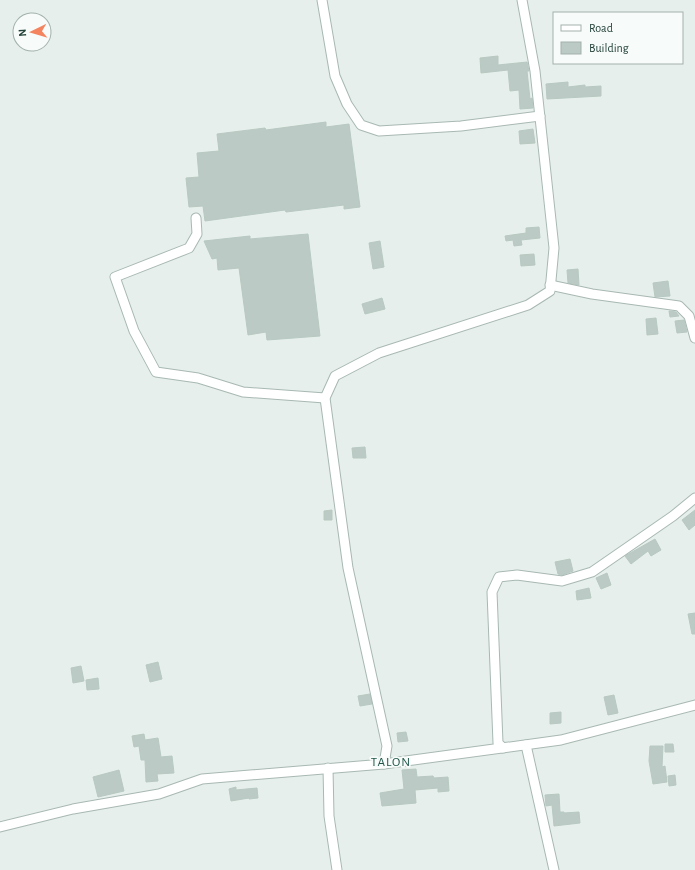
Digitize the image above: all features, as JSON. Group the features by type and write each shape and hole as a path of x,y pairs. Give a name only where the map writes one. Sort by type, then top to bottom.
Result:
{"street":[{"path":"322,0 336,76 347,104 361,125 379,131 461,126 540,116"},
{"path":"384,764 387,746 348,568 324,398 335,376 379,353 528,305 550,291 554,248 536,71 522,0"},
{"path":"196,218 197,234 189,248 115,277 134,331 156,372 198,378 243,392 324,398"},
{"path":"550,285 592,294 679,306 689,316 695,338"},
{"path":"503,748 498,743 492,592 499,577 516,574 562,581 592,572 673,516 695,498"},
{"path":"0,827 73,809 160,794 202,779 384,764 561,740 695,705"},
{"path":"526,745 554,870"},
{"path":"328,768 330,816 337,870"}],"building":[{"path":"498,56 498,65 527,62 529,71 527,71 530,99 532,98 533,108 520,109 519,90 510,91 508,70 481,73 480,58"},
{"path":"568,82 568,87 585,85 585,87 601,86 601,96 547,99 546,84"},
{"path":"326,122 326,127 349,124 360,207 344,209 344,205 286,212 285,210 205,221 203,206 189,207 186,178 199,177 197,153 219,151 217,134 265,128 266,130"},
{"path":"533,129 535,143 520,144 519,131"},
{"path":"539,227 540,238 521,240 522,245 514,246 513,240 506,241 505,236 526,233 526,228"},
{"path":"308,234 320,336 267,340 266,332 248,335 239,268 218,270 217,258 212,259 204,241 250,236 250,239"},
{"path":"380,241 384,267 373,269 369,243"},
{"path":"534,254 535,265 521,266 520,255"},
{"path":"578,269 579,285 568,283 567,270"},
{"path":"668,281 670,296 655,297 653,283"},
{"path":"382,298 385,309 365,314 362,304"},
{"path":"669,311 676,312 679,316 670,317"},
{"path":"656,318 658,334 647,335 646,319"},
{"path":"684,320 687,332 677,333 675,321"},
{"path":"365,447 366,458 353,458 352,448"},
{"path":"332,510 332,520 324,520 324,511"},
{"path":"695,510 695,525 689,530 682,520"},
{"path":"655,539 661,550 651,556 648,551 631,564 625,556"},
{"path":"570,559 573,571 562,575 558,574 555,562"},
{"path":"607,573 611,585 601,589 596,578"},
{"path":"589,588 591,598 577,600 576,591"},
{"path":"695,613 695,634 692,634 688,614"},
{"path":"158,662 162,679 150,682 146,665"},
{"path":"81,666 84,681 73,683 71,668"},
{"path":"98,678 99,689 87,690 86,680"},
{"path":"370,694 372,704 360,706 358,696"},
{"path":"614,695 618,713 608,715 604,697"},
{"path":"561,712 561,723 550,724 550,713"},
{"path":"406,732 408,741 398,742 397,733"},
{"path":"144,734 145,740 158,738 161,757 172,756 174,773 157,774 158,781 146,782 145,760 141,760 139,746 134,747 132,736"},
{"path":"665,744 673,744 674,752 665,752"},
{"path":"650,746 663,746 662,767 665,766 667,782 653,784 649,761"},
{"path":"416,769 417,777 448,777 449,791 438,792 438,788 415,790 416,803 382,806 380,793 404,789 402,770"},
{"path":"119,770 124,791 98,797 93,777"},
{"path":"675,775 676,785 669,786 668,776"},
{"path":"236,787 236,790 257,788 258,798 231,801 229,789"},
{"path":"559,794 560,812 579,812 580,823 554,826 552,805 546,806 545,795"}],"district":[{"name":"TALON","path":"391,761"}]}
